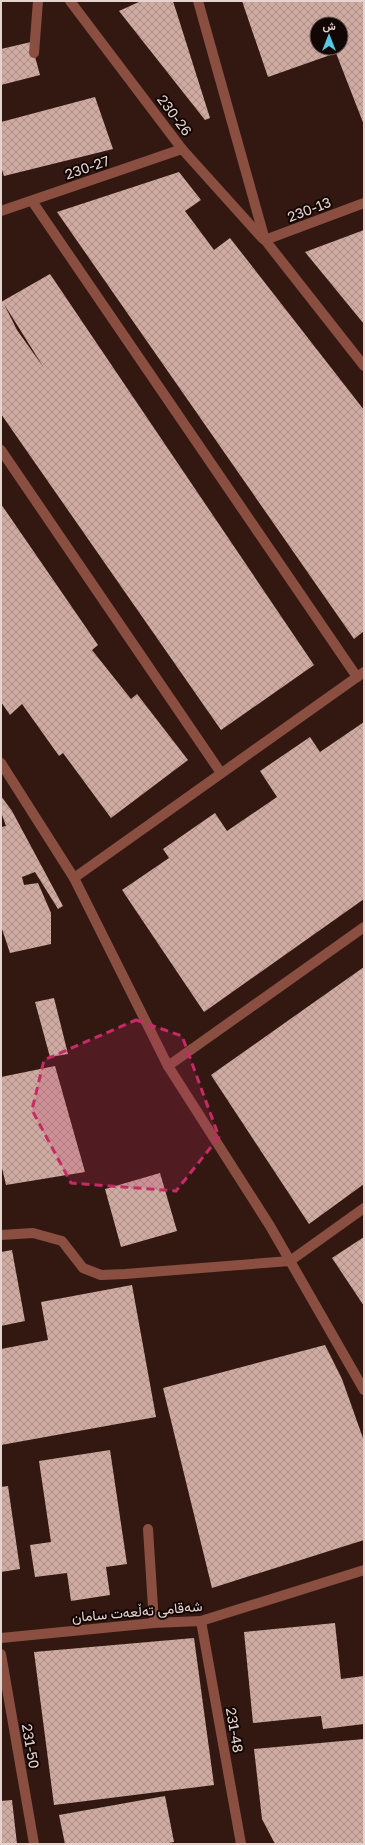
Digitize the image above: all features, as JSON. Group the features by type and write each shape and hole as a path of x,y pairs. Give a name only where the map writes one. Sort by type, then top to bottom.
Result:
{"street":[{"path":"34,53 38,1"},
{"name":"230-26","path":"70,1 182,149 265,240 364,366"},
{"path":"198,1 265,240"},
{"name":"230-27","path":"1,211 182,149"},
{"path":"32,201 360,675 74,878"},
{"name":"230-13","path":"265,240 364,203"},
{"path":"1,450 221,773"},
{"path":"1,763 74,878 168,1066 290,1261 364,1390"},
{"path":"168,1066 364,926"},
{"path":"1,1235 33,1233 62,1242 83,1268 102,1275 290,1261 364,1208"},
{"path":"148,1529 154,1623"},
{"name":"شەقامی تەڵعەت سامان","path":"1,1638 154,1623 201,1621 364,1570"},
{"name":"231-48","path":"201,1621 241,1844"},
{"name":"231-50","path":"1,1654 34,1844"}],"highlighted area":[{"path":"136,1020 182,1036 219,1137 176,1191 71,1183 32,1110 44,1060"}],"building":[{"path":"141,1 173,1 210,118 205,120 119,11"},
{"path":"242,1 364,1 364,125 337,56 349,56 349,16 309,16 309,56 328,56 268,77"},
{"path":"31,42 40,75 1,85 1,49"},
{"path":"95,97 113,149 4,176 1,167 1,122"},
{"path":"179,172 201,200 185,211 214,250 230,238 364,410 364,631 354,639 57,212"},
{"path":"364,230 364,324 305,252"},
{"path":"50,274 314,665 221,730 1,414 1,302","holes":["4,304 44,368 17,330"]},
{"path":"1,504 98,645 92,650 131,699 137,694 188,760 111,818 63,753 59,756 22,704 10,715 1,702"},
{"path":"364,722 364,899 204,1012 122,890 169,858 163,849 215,813 227,831 277,797 260,771 310,737 320,752"},
{"path":"1,796 12,811 63,906 58,909 35,872 22,877 24,885 38,883 51,913 51,944 10,953 1,926 1,827 6,826 1,812"},
{"path":"364,967 364,1184 309,1224 211,1075"},
{"path":"54,998 68,1054 50,1057 35,1002"},
{"path":"55,1066 85,1172 6,1185 1,1164 1,1077"},
{"path":"160,1173 177,1231 121,1247 105,1189"},
{"path":"364,1237 364,1306 332,1258"},
{"path":"12,1250 25,1321 1,1326 1,1252"},
{"path":"132,1285 156,1417 1,1445 1,1349 48,1340 41,1302"},
{"path":"325,1345 342,1379 364,1441 364,1540 212,1588 163,1388"},
{"path":"110,1450 127,1564 106,1567 110,1595 71,1601 67,1573 35,1577 30,1545 51,1542 39,1461"},
{"path":"8,1486 20,1569 1,1572 1,1487"},
{"path":"335,1623 341,1679 364,1676 364,1724 323,1729 321,1716 253,1723 244,1632"},
{"path":"194,1638 214,1785 54,1805 34,1652"},
{"path":"364,1739 364,1844 275,1844 262,1819 254,1749"},
{"path":"165,1796 174,1842 163,1844 65,1844 59,1815"},
{"path":"12,1800 17,1844 1,1844 1,1801"}]}
